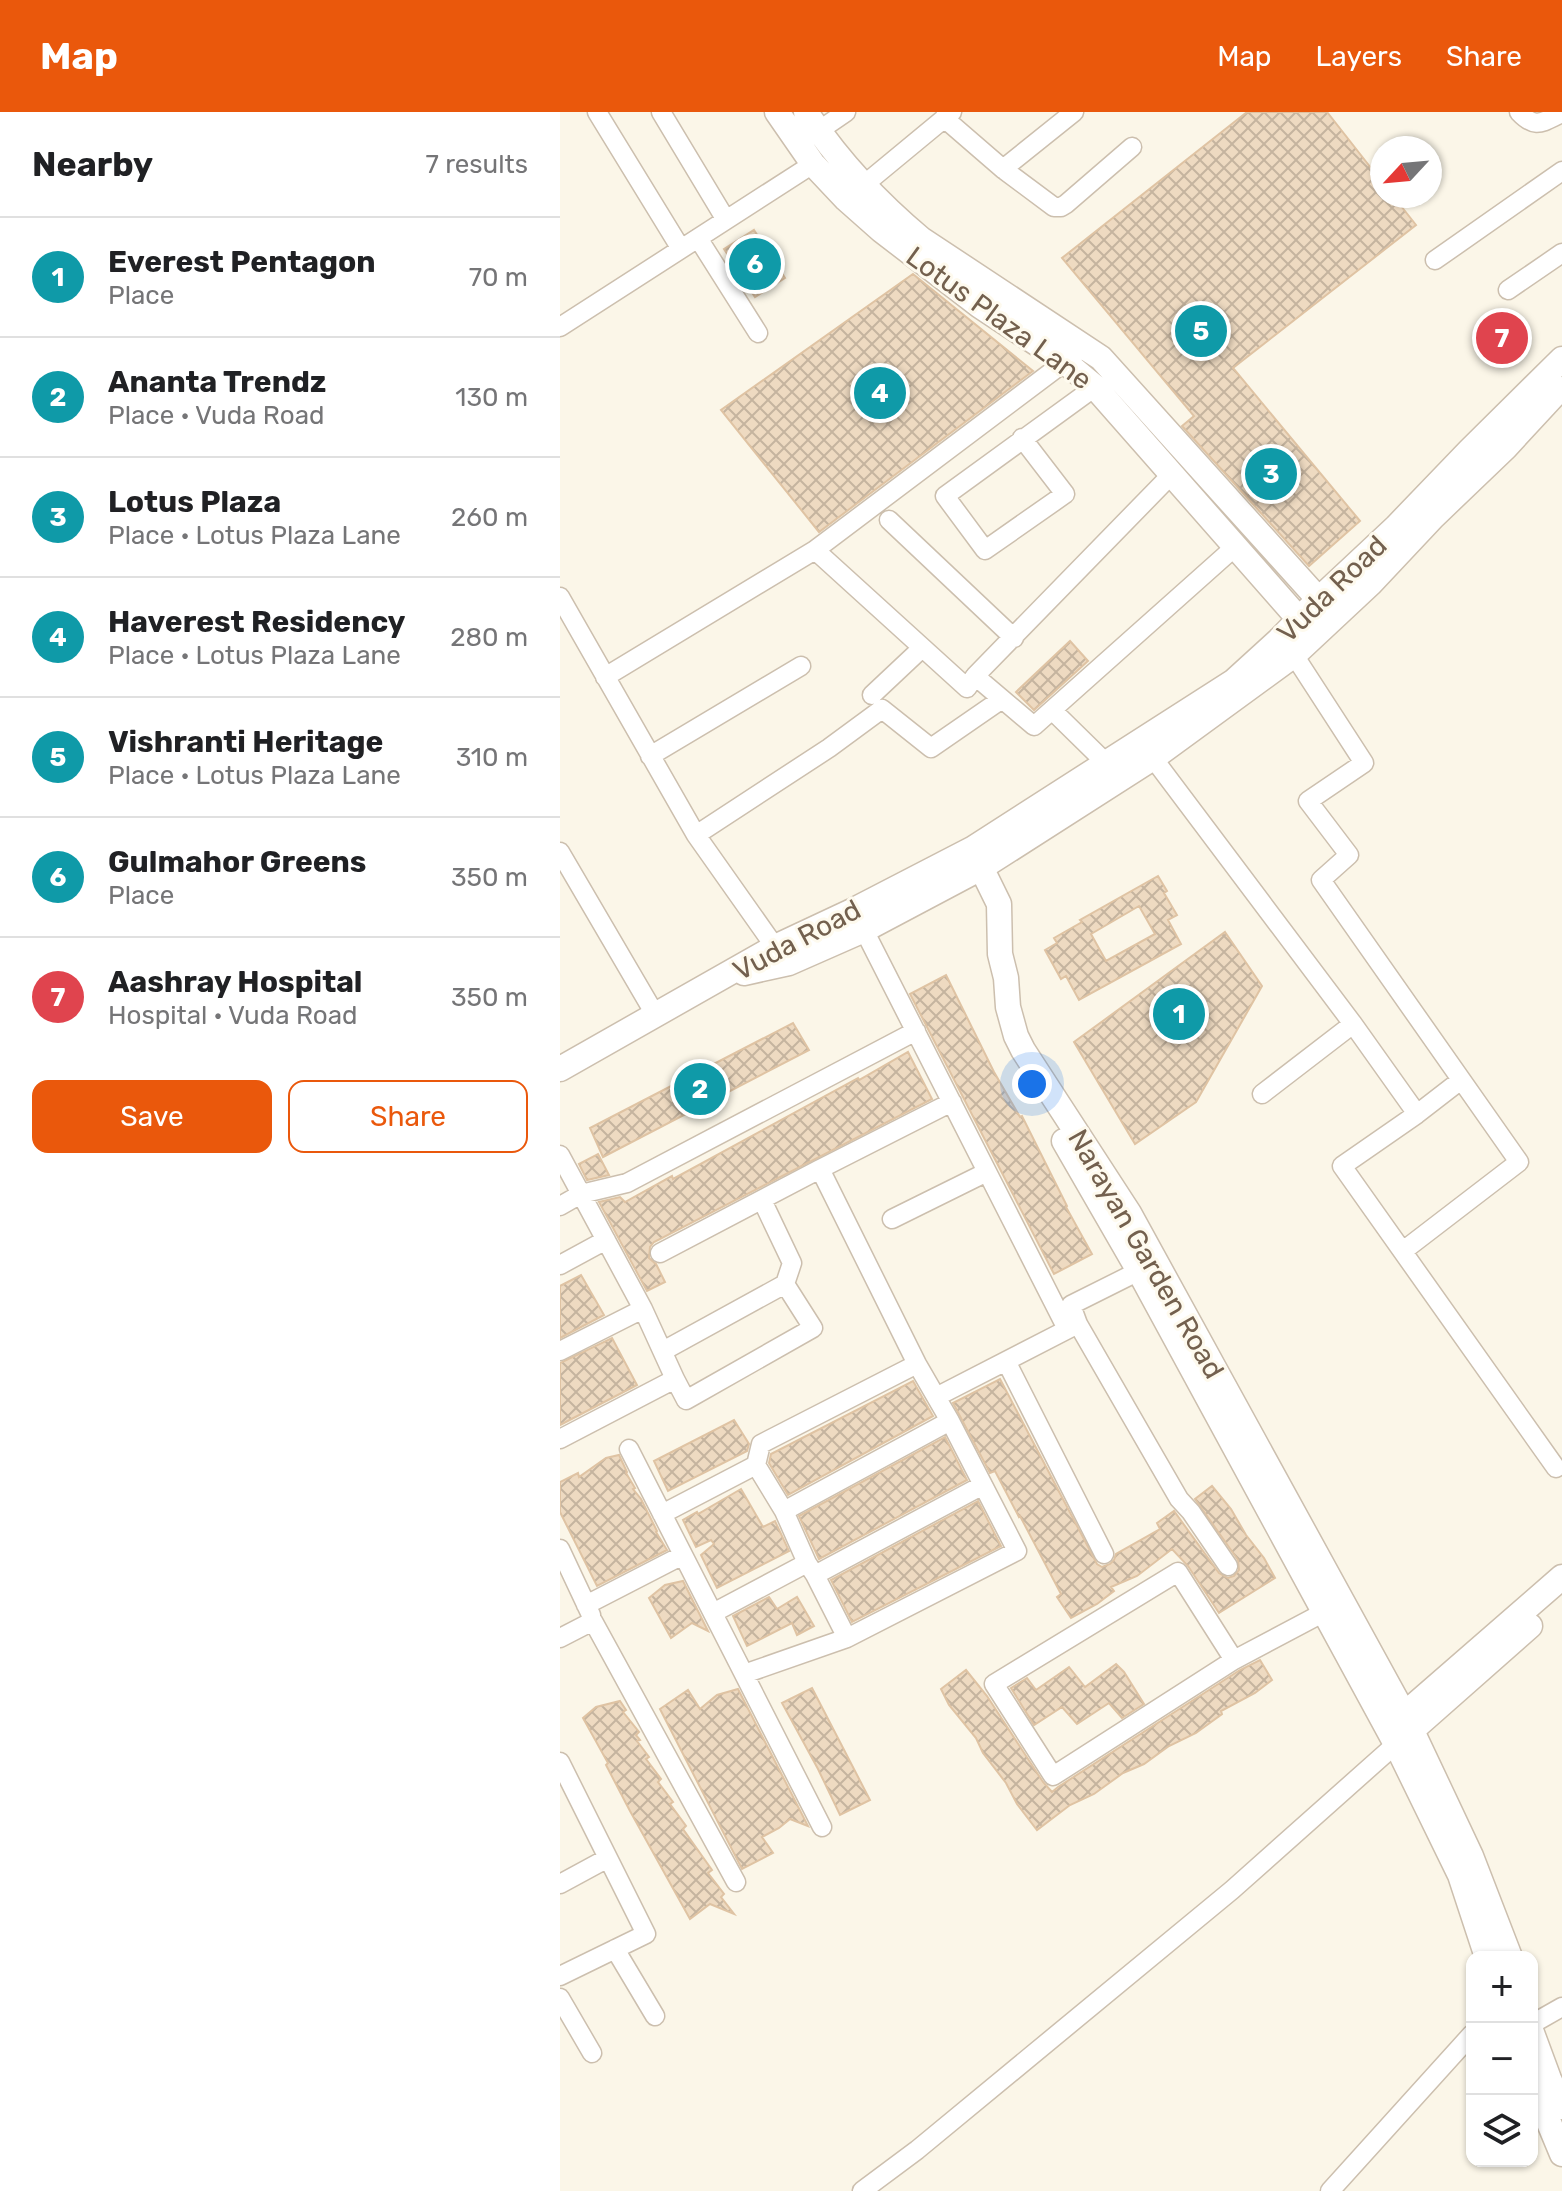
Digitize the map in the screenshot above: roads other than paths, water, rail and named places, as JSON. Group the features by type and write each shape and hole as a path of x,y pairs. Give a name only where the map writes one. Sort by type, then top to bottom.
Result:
{"street":[{"path":"597,112 681,249"},
{"path":"661,112 726,220"},
{"name":"Lotus Plaza Lane","path":"777,112 809,138 881,230 980,306 1080,375 1308,627"},
{"path":"560,327 726,220 809,138 846,112"},
{"path":"1003,169 1074,112"},
{"path":"1519,112 1531,123 1538,124 1562,113"},
{"path":"854,192 948,115 1003,169 1048,204 1061,207 1132,147"},
{"name":"Lotus Plaza Lane","path":"809,138 854,192 1092,352 1326,608"},
{"path":"1435,260 1562,171"},
{"path":"698,238 758,333"},
{"path":"1508,290 1562,253"},
{"path":"1022,438 1065,494 985,550 945,496 1022,438 1080,375 1092,352"},
{"name":"Vuda Road","path":"723,978 789,963 864,930 1147,750 1287,647 1479,440 1562,359"},
{"path":"605,677 815,550 1080,375"},
{"name":"Vuda Road","path":"1326,608 1370,584 1562,389"},
{"path":"815,550 967,688 975,676 1172,474"},
{"path":"889,520 1014,638"},
{"path":"975,676 1034,726 1236,546"},
{"path":"560,597 696,835 775,947"},
{"path":"1287,647 1364,763 1308,801 1349,855 1321,880 1519,1162 1403,1251"},
{"path":"872,695 922,648"},
{"path":"650,756 801,666"},
{"path":"696,835 829,748 882,709 931,748 1002,699"},
{"path":"1052,710 1106,763"},
{"path":"1147,750 1417,1114"},
{"name":"Vuda Road","path":"723,978 775,947 976,859 1106,763 1147,750"},
{"path":"560,852 656,1016"},
{"name":"Narayan Garden Road","path":"976,859 996,898 1000,954 1011,1021 1020,1043 1129,1213 1148,1268 1471,1856 1508,1951"},
{"path":"864,930 987,1172 1072,1326 1179,1499 1228,1566"},
{"path":"560,1069 723,978"},
{"path":"1262,1094 1353,1024"},
{"path":"560,1206 581,1194 627,1183 916,1031"},
{"path":"1461,1080 1342,1166 1556,1468"},
{"path":"660,1253 952,1102"},
{"path":"560,1155 643,1309 686,1400 813,1328 785,1284"},
{"path":"744,1674 847,1638 1017,1551 917,1364 820,1169"},
{"path":"892,1219 987,1172"},
{"path":"663,1351 785,1284 792,1263 762,1200"},
{"path":"560,1265 606,1240"},
{"path":"1072,1326 1071,1305 1148,1268"},
{"path":"560,1351 643,1309"},
{"path":"936,1397 1072,1326"},
{"path":"1006,1361 1104,1554"},
{"path":"847,1638 784,1511 756,1465 761,1444 917,1364"},
{"path":"560,1439 675,1379"},
{"path":"784,1511 950,1421"},
{"path":"629,1449 822,1827"},
{"path":"662,1514 756,1465"},
{"path":"713,1613 983,1485"},
{"path":"560,1549 590,1613 736,1882"},
{"path":"560,1638 590,1613 683,1555"},
{"path":"1234,1660 1178,1572 994,1684 1053,1776 1234,1660 1334,1607"},
{"path":"862,2191 917,2150 1232,1890 1562,1577"},
{"path":"1400,1729 1562,1598"},
{"name":"Narayan Garden Road","path":"1400,1729 1460,1875 1485,1951"},
{"path":"560,1762 568,1797 608,1858 646,1934 560,1976"},
{"path":"560,1884 608,1858"},
{"path":"615,1949 655,2016"},
{"path":"560,1998 592,2053"},
{"path":"1534,2023 1562,2007"},
{"path":"1330,2191 1466,2041"},
{"path":"1538,2049 1562,2107"},
{"path":"1537,2095 1562,2154"}],"place":[{"name":"Gulmahor Greens","path":"755,264"},
{"name":"Vishranti Heritage","path":"1201,331"},
{"name":"Aashray Hospital","path":"1502,338"},
{"name":"Haverest Residency","path":"880,393"},
{"name":"Lotus Plaza","path":"1271,474"},
{"name":"Everest Pentagon","path":"1179,1014"},
{"name":"Ananta Trendz","path":"700,1089"}]}
